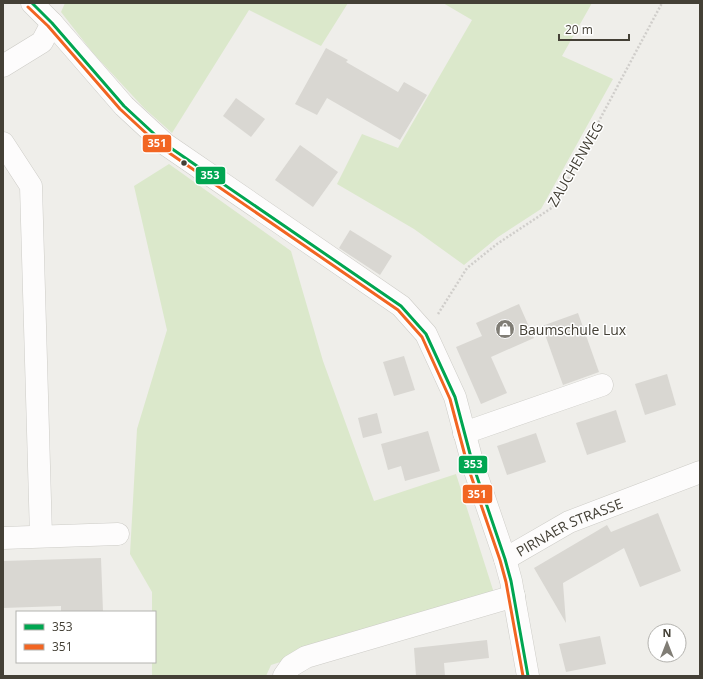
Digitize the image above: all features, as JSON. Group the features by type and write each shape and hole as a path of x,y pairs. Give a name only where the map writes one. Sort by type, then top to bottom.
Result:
{"street":[{"path":"32,3 52,23 124,106 165,144 401,306 426,334 455,397 473,465 505,559"},
{"path":"3,66 42,42 52,23"},
{"path":"3,143 31,186 41,536"},
{"path":"463,427 602,385"},
{"path":"463,427 522,397"},
{"name":"PIRNAER STRASSE","path":"528,676 514,596 505,559 570,522 700,472"},
{"path":"3,538 118,534"},
{"path":"284,676 291,666 306,657 514,596"}],"path":[{"name":"ZAUCHENWEG","path":"426,334 467,268 497,244 554,207 662,3"}],"green space":[{"path":"65,3 348,3 321,46 249,10 172,133 144,108 93,53 61,12"},
{"path":"443,3 592,3 562,56 613,79 541,209 498,237 464,265 414,229 337,184 362,134 398,148 472,20"},
{"path":"169,164 291,251 323,361 374,501 456,474 494,593 271,665 266,676 152,676 152,663 156,663 156,611 152,611 152,592 130,554 137,429 167,330 134,186"}],"building":[{"path":"326,48 348,60 346,62 398,92 404,82 427,95 400,140 327,98 317,115 295,104"},
{"path":"236,98 265,119 251,137 223,116"},
{"path":"300,145 338,172 313,207 275,180"},
{"path":"350,230 392,256 380,275 339,248"},
{"path":"519,304 534,338 491,357 507,393 481,404 456,347 482,336 476,323"},
{"path":"578,313 599,372 563,385 542,326"},
{"path":"404,356 415,390 394,396 383,362"},
{"path":"667,374 676,405 645,415 635,384"},
{"path":"616,410 626,442 587,455 576,423"},
{"path":"377,413 382,433 363,438 358,418"},
{"path":"428,431 440,471 405,481 401,466 388,470 381,444"},
{"path":"536,433 546,462 507,475 497,446"},
{"path":"658,513 681,571 640,587 624,548 563,583 566,623 534,568 607,525 611,532"},
{"path":"101,558 103,611 61,611 61,606 3,608 3,561"},
{"path":"600,636 606,664 566,672 559,644"},
{"path":"487,640 489,658 444,663 445,676 416,676 414,648"}],"transit line":[{"name":"353","path":"32,3 52,23 124,106 165,144 401,306 426,334 455,397 473,465 505,559 511,581 528,676"},
{"name":"351","path":"28,7 48,26 120,109 162,148 398,310 422,337 450,399 468,467 500,560 506,582 523,676"}],"place":[{"name":"Baumschule Lux","path":"505,329"}]}
